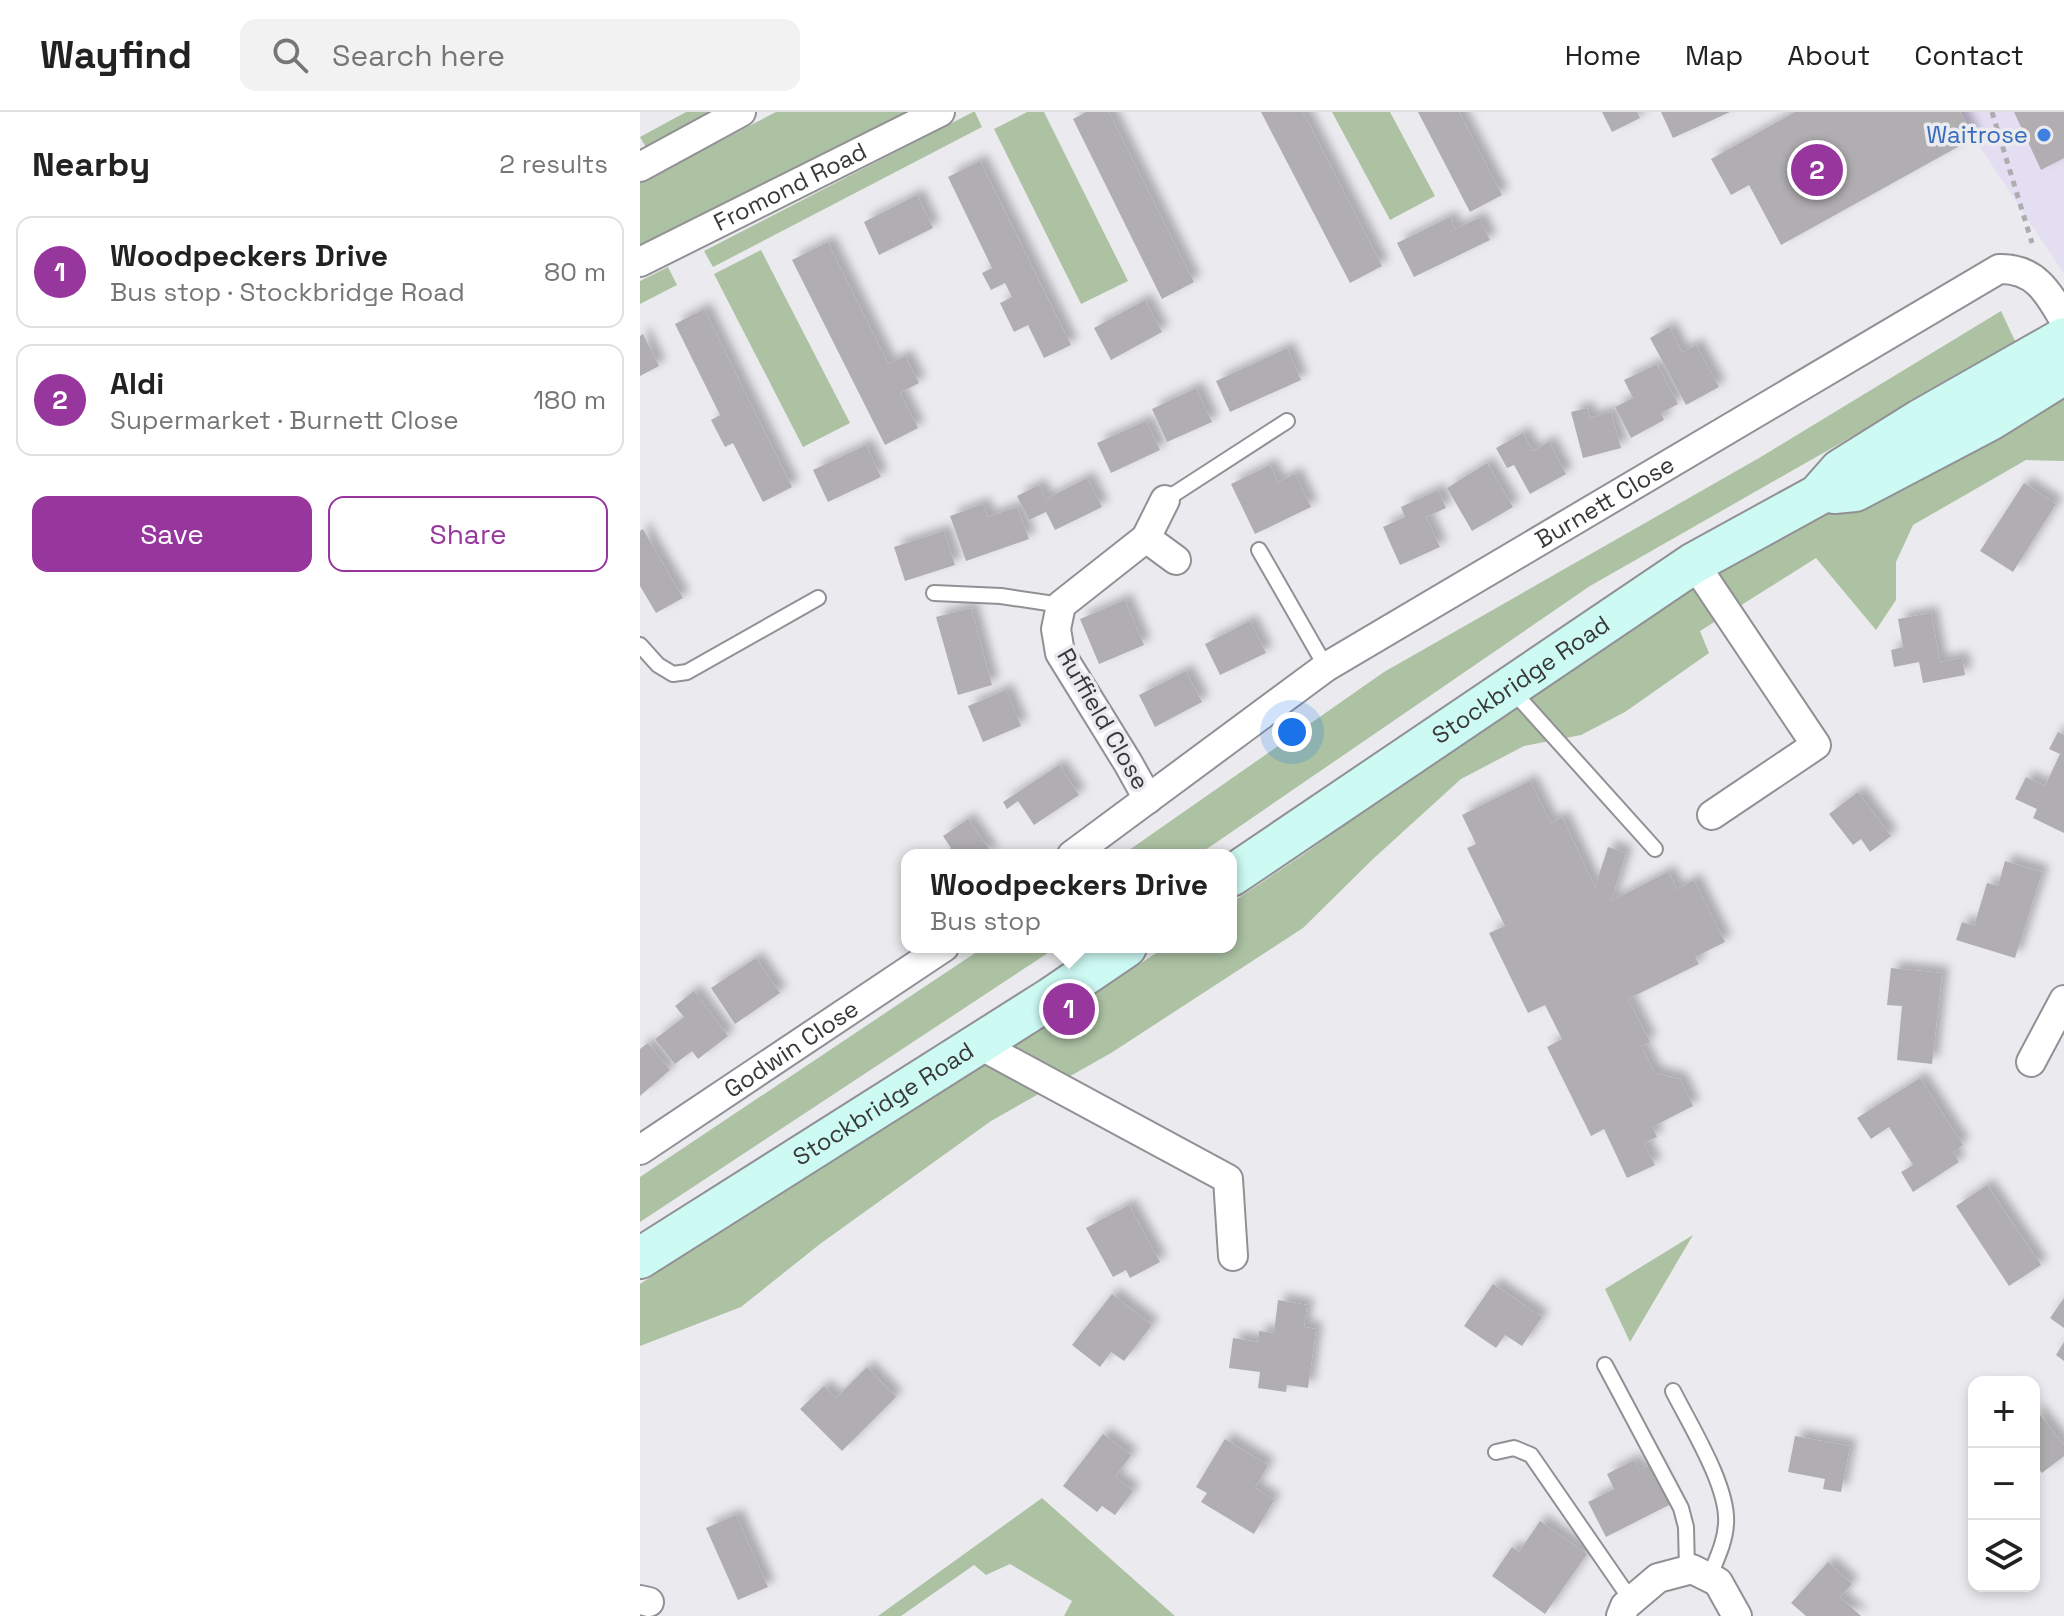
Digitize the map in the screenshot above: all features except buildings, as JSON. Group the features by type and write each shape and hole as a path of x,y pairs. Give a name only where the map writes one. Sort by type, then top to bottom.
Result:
{"main road":[{"name":"Stockbridge Road","path":"1237,872 1694,563 1818,495 1840,470 1920,420 2064,338"},
{"name":"Stockbridge Road","path":"1818,495 1855,491 1990,420 2064,374"},
{"name":"Stockbridge Road","path":"640,1258 1117,953"}],"street":[{"path":"640,167 741,112"},
{"name":"Fromond Road","path":"640,262 940,112"},
{"name":"Burnett Close","path":"1148,799 1326,667 1999,269 2013,269 2030,275 2049,293 2064,320"},
{"path":"1061,605 1146,538 1165,500"},
{"path":"1146,538 1176,560"},
{"path":"1694,563 1816,745 1712,815"},
{"name":"Ruffield Close","path":"1061,605 1056,629 1060,653 1148,799"},
{"path":"1080,849 1148,799"},
{"name":"Godwin Close","path":"640,1150 935,953"},
{"path":"2031,1062 2064,1000"},
{"path":"978,1044 1228,1179 1233,1256"},
{"path":"1626,1608 1658,1578 1698,1574 1718,1582 1737,1616"}],"lane":[{"path":"1165,500 1287,421"},
{"path":"1259,550 1326,667"},
{"path":"934,593 1001,596 1061,605"},
{"path":"640,645 665,670 673,674 687,672 818,598"},
{"path":"1510,687 1655,849"},
{"path":"1605,1365 1681,1508 1698,1574"},
{"path":"1673,1391 1717,1481 1727,1520 1724,1536 1698,1574"},
{"path":"1496,1452 1514,1448 1531,1455 1626,1608"}],"path":[{"path":"1992,112 2032,243"}],"shaded area":[{"path":"1960,112 2064,112 2064,274 1974,138"}],"green space":[{"path":"686,112 720,112 648,151 640,137"},
{"path":"776,112 907,112 640,251 640,183"},
{"path":"973,112 982,127 713,267 704,251"},
{"path":"1027,112 1044,112 1128,281 1081,304 994,129"},
{"path":"1332,112 1390,112 1435,196 1390,220"},
{"path":"761,250 850,423 803,447 714,274"},
{"path":"668,267 677,285 640,304 640,281"},
{"path":"2001,311 2016,343 1590,586 1207,849 1131,849 1384,672 1759,458"},
{"path":"2064,398 2064,461 2026,460 1913,525 1896,562 1896,600 1876,630 1816,558 1700,631 1709,653 1625,712 1581,735 1524,746 1461,779 1303,928 1111,1053 991,1121 820,1244 741,1307 640,1346 640,1284 917,1102 1049,1025 1156,953 1237,953 1237,899 1506,709 1829,506"},
{"path":"975,953 1048,953 640,1222 640,1177"},
{"path":"1693,1235 1630,1342 1605,1289"},
{"path":"1042,1498 1175,1616 1064,1616 1072,1601 1010,1564 986,1575 974,1565 901,1616 878,1616"}],"place":[{"name":"Waitrose","path":"2044,135"},
{"name":"Aldi","path":"1817,170"},
{"name":"Woodpeckers Drive","path":"1069,1009"}]}
